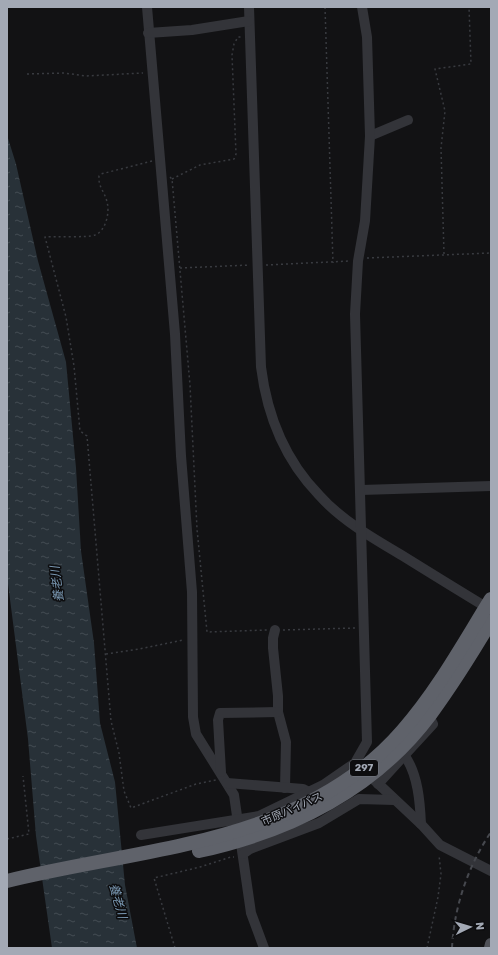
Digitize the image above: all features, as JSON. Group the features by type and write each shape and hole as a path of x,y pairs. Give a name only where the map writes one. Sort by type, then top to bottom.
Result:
{"highway":[{"name":"市原バイパス","path":"241,841 340,785 374,759 403,730 416,714 453,662 489,605"},
{"name":"市原バイパス","path":"12,885 170,853 241,841 292,823 374,780 399,749 429,716 491,621"}],"main road":[{"path":"490,948 491,944"}],"street":[{"path":"146,7 175,334 181,456 192,592 194,726 196,734 208,750 234,795 251,913 264,948"},
{"path":"249,7 260,367 270,413 281,441 294,464 319,496 361,530 489,605"},
{"path":"241,841 259,816 323,785 355,763 367,742 365,627 355,314 358,260 365,222 370,136 367,37 362,7"},
{"path":"148,32 192,30 249,21"},
{"path":"370,136 408,120"},
{"path":"361,490 491,486"},
{"path":"275,630 273,643 278,712 286,742 285,788"},
{"path":"224,779 218,720 220,713 278,712"},
{"path":"429,716 434,724 405,756 374,780 421,824 440,845 491,871"},
{"path":"405,756 411,764 419,795 421,824"},
{"path":"224,779 309,792"},
{"path":"141,835 241,841 250,849 319,823 359,799 394,800"}],"path":[{"path":"325,7 333,263"},
{"path":"444,254 441,148 445,111 435,69 471,64 469,7"},
{"path":"172,179 200,165 234,159 236,154 232,54 234,44 238,37 250,36"},
{"path":"27,74 64,73 86,76 151,72"},
{"path":"224,779 204,782 131,808 124,791 119,753 111,721 87,436 80,431 74,366 66,317 45,237 95,235 103,229 108,211 107,202 98,183 99,176 101,174 160,163 172,179 190,385 197,529 207,632 365,627"},
{"path":"180,268 333,263 358,260 371,256 491,252"},
{"path":"106,654 193,639"},
{"path":"7,839 29,834 23,776"},
{"path":"175,948 154,878 200,867 231,857 241,841"},
{"path":"428,948 441,874 440,845"}],"water":[{"name":"養老川","path":"7,135 16,164 38,261 66,362 76,468 81,551 94,643 100,723 115,782 125,885 137,948 52,948 36,836 28,739 7,576"}],"railway":[{"path":"452,948 456,917 464,887 475,859 491,832"}]}
